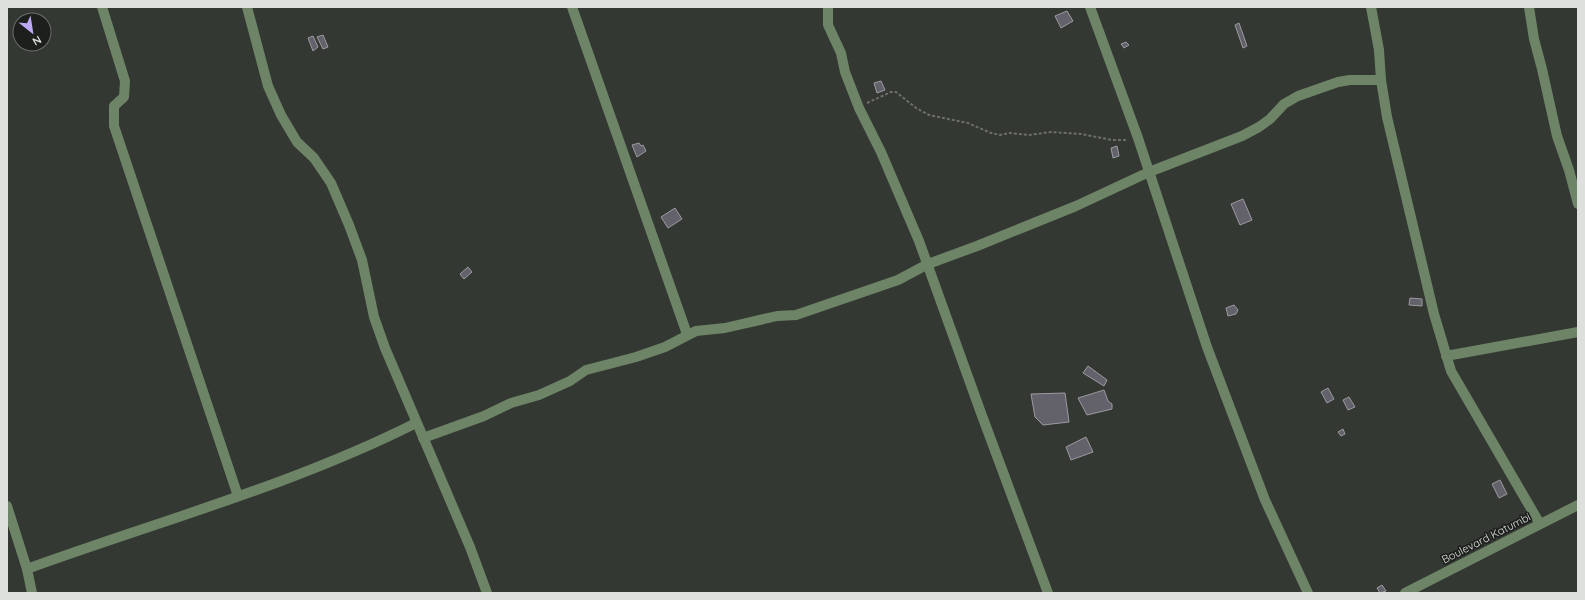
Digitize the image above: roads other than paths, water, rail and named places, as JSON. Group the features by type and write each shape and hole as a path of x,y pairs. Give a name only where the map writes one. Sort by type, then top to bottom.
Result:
{"street":[{"path":"102,7 125,81 124,97 114,106 114,126 238,496"},
{"path":"247,7 268,86 280,115 297,142 314,158 331,183 349,225 362,260 374,317 385,348 416,423 441,477 487,593"},
{"path":"572,7 687,334"},
{"path":"828,7 828,24 841,54 845,72 859,108 904,203 928,264 981,413 1048,593"},
{"path":"1090,7 1138,138 1213,362 1265,500 1308,593"},
{"path":"1371,7 1379,50 1381,80 1388,117 1418,253 1446,356 1451,371 1461,390 1477,414 1540,524"},
{"path":"1529,7 1534,39 1557,136 1569,170 1578,204"},
{"path":"423,438 484,416 511,403 539,394 570,380 586,370 636,357 665,346 687,334 696,331 725,328 777,316 796,315 898,280 928,264 1076,206 1149,172 1242,136 1259,127 1270,119 1284,104 1298,96 1338,82 1350,80 1381,80"},
{"path":"1446,356 1578,332"},
{"path":"27,569 324,465 416,423"},
{"name":"Boulevard Katumbi","path":"1405,593 1578,505"},
{"path":"7,506 27,569 32,593"}]}
